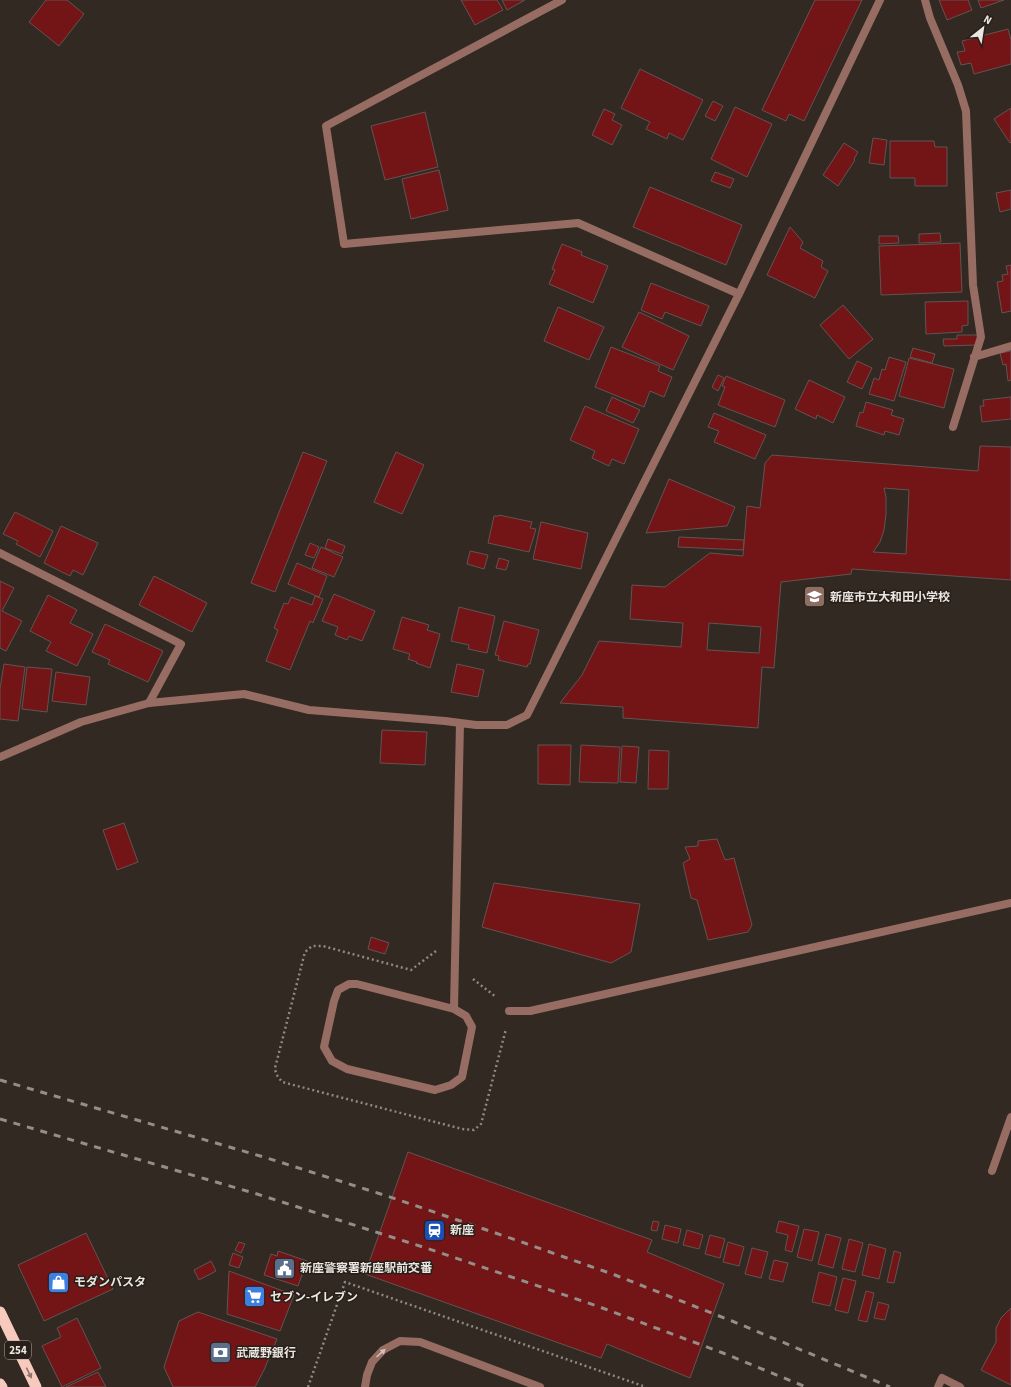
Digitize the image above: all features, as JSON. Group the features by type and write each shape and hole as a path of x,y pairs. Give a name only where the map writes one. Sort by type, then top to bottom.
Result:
{"highway":[{"name":"254","path":"0,1312 36,1387"}],"street":[{"path":"562,0 326,126 344,244 578,223 739,294"},
{"path":"0,757 81,722 149,703 244,694 309,710 460,722 476,725 507,725 527,714 739,294 880,0"},
{"path":"925,0 930,18 958,85 966,111 973,285 981,337 953,427"},
{"path":"974,357 1011,346"},
{"path":"0,553 181,644 149,703"},
{"path":"454,1009 460,722"},
{"path":"509,1011 530,1011 1011,903"},
{"path":"349,984 357,984 454,1009 466,1016 472,1027 462,1077 451,1086 435,1090 347,1069 332,1061 324,1047 334,1001 338,990 349,984"},
{"path":"992,1172 1009,1132 1011,1117"},
{"path":"365,1387 367,1375 372,1362 383,1350 400,1341 420,1342 540,1387"},
{"path":"938,1387 942,1378 960,1387"}],"path":[{"path":"438,950 412,970 323,946 312,946 305,952 275,1068 276,1074 282,1082 462,1129 474,1130 481,1124 509,1019 509,1011 500,1001 472,978"}],"building":[{"path":"46,0 67,0 84,14 59,46 29,22"},
{"path":"461,0 497,0 503,10 475,25"},
{"path":"502,0 525,0 507,10"},
{"path":"815,0 862,0 804,121 789,114 786,121 762,110"},
{"path":"939,0 968,0 972,10 947,20"},
{"path":"978,0 1004,0 981,8"},
{"path":"1008,29 1011,40 1011,64 974,74 971,63 961,65 957,52 965,51 962,41"},
{"path":"640,69 703,100 683,140 669,133 667,139 646,129 650,122 621,108"},
{"path":"713,101 723,106 715,121 705,116"},
{"path":"735,107 772,124 747,177 711,159"},
{"path":"1011,108 1011,142 1010,143 994,119"},
{"path":"604,109 615,114 612,120 622,125 612,145 592,135"},
{"path":"425,112 438,167 385,180 371,126"},
{"path":"873,138 887,140 884,165 869,163"},
{"path":"890,141 934,141 935,147 947,147 947,186 915,186 915,178 890,178"},
{"path":"844,143 858,152 854,159 855,160 838,186 823,175"},
{"path":"439,170 448,210 411,219 402,179"},
{"path":"715,172 734,179 730,188 711,181"},
{"path":"650,187 742,225 726,265 633,227"},
{"path":"1011,190 1011,209 1000,212 996,193"},
{"path":"790,227 803,242 800,248 823,261 821,267 828,271 815,298 767,275"},
{"path":"940,233 941,242 919,243 919,234"},
{"path":"879,236 898,236 899,243 879,244"},
{"path":"960,243 962,292 881,295 879,246"},
{"path":"562,244 582,252 581,255 608,266 593,303 549,284 555,270 552,269"},
{"path":"1011,265 1011,311 1002,313 997,282 1003,281 1002,275 1008,274 1006,266"},
{"path":"651,283 709,306 701,326 665,312 662,319 641,310"},
{"path":"968,301 968,325 962,326 962,332 926,334 925,302"},
{"path":"843,305 873,339 849,359 820,325"},
{"path":"558,307 604,327 589,360 544,341"},
{"path":"639,312 689,336 673,370 622,347"},
{"path":"957,335 977,335 978,345 944,346 943,339 957,339"},
{"path":"611,347 660,366 658,371 672,377 664,397 650,391 644,407 595,387"},
{"path":"913,348 935,354 932,363 910,357"},
{"path":"1011,351 1011,380 1008,381 1006,364 1003,365 1000,353"},
{"path":"889,357 906,362 894,401 869,394 874,378 879,380 882,369 885,370"},
{"path":"909,358 954,369 944,408 899,396"},
{"path":"857,361 872,368 862,389 847,382"},
{"path":"718,375 724,378 718,391 712,387"},
{"path":"726,376 785,400 775,427 718,405 725,387 722,386"},
{"path":"809,380 845,397 833,423 817,415 816,419 795,409"},
{"path":"612,397 640,410 633,423 606,411"},
{"path":"1011,397 1011,419 982,422 980,406 984,406 983,400"},
{"path":"866,402 893,410 891,415 904,419 899,435 885,431 884,435 856,426 860,412 863,413"},
{"path":"585,406 639,429 624,464 612,459 609,466 592,458 595,451 570,440"},
{"path":"714,413 766,435 755,459 714,442 719,431 708,427"},
{"path":"980,446 1011,447 1011,580 852,569 851,574 781,582 774,668 762,667 758,728 623,718 623,707 560,703 582,675 599,641 681,647 683,623 630,619 632,585 665,587 710,553 743,556 747,506 760,508 765,463 772,455 978,471","holes":["884,488 909,490 906,554 873,552 880,542 884,530 886,515 886,497","709,623 761,627 759,653 707,650"]},
{"path":"303,452 327,461 275,592 251,583"},
{"path":"396,452 424,465 402,514 374,502"},
{"path":"669,479 735,507 727,526 646,533"},
{"path":"15,512 53,531 40,557 16,544 18,541 3,534"},
{"path":"499,515 532,522 530,528 536,529 529,552 488,543 494,516"},
{"path":"541,522 588,533 581,569 533,559"},
{"path":"61,526 98,543 83,575 73,570 70,576 44,563"},
{"path":"679,537 744,540 743,550 678,547"},
{"path":"328,539 345,546 342,554 325,548"},
{"path":"310,543 319,547 314,558 305,555"},
{"path":"321,547 343,557 334,577 312,568"},
{"path":"470,551 488,555 484,569 467,564"},
{"path":"499,558 509,561 506,570 496,568"},
{"path":"297,563 327,576 319,597 288,584"},
{"path":"154,576 207,603 192,632 139,605"},
{"path":"0,581 14,588 2,611 22,621 6,651 0,648"},
{"path":"334,594 375,611 362,641 349,636 347,640 335,635 338,627 322,621"},
{"path":"48,595 77,610 70,623 93,634 77,666 46,651 51,642 30,631"},
{"path":"315,596 323,599 313,623 310,621 290,670 266,661 278,630 274,628 284,603 288,604 291,597 312,605"},
{"path":"459,607 495,616 487,653 468,649 469,645 451,641"},
{"path":"402,617 429,625 427,630 440,634 430,668 408,659 410,654 393,649"},
{"path":"504,621 539,630 530,664 528,664 527,667 498,660 499,656 495,655"},
{"path":"105,624 163,651 148,682 108,664 110,660 92,652"},
{"path":"4,664 25,667 18,721 0,719 0,689"},
{"path":"457,664 484,670 478,697 451,692"},
{"path":"27,667 52,669 47,712 22,709"},
{"path":"56,672 90,677 86,705 52,701"},
{"path":"382,730 427,732 425,765 380,763"},
{"path":"538,745 571,745 570,785 538,784"},
{"path":"581,745 620,747 618,783 579,782"},
{"path":"622,746 639,747 636,783 620,782"},
{"path":"649,750 669,751 668,789 648,789"},
{"path":"124,823 138,862 117,870 103,830"},
{"path":"717,839 725,860 734,858 752,925 748,932 708,940 697,900 691,898 683,863 690,859 685,847 698,846 698,841"},
{"path":"494,883 640,904 631,952 611,963 482,927"},
{"path":"371,937 389,943 385,954 368,949"},
{"path":"408,1152 652,1240 647,1252 724,1284 690,1378 607,1344 601,1358 365,1274"},
{"path":"653,1221 659,1222 657,1231 651,1230"},
{"path":"779,1221 799,1226 792,1252 785,1250 788,1235 776,1232"},
{"path":"665,1225 681,1229 678,1243 662,1239"},
{"path":"804,1229 819,1232 812,1261 797,1257"},
{"path":"687,1230 703,1235 699,1249 683,1245"},
{"path":"86,1233 113,1289 44,1321 18,1265"},
{"path":"826,1234 841,1238 833,1268 818,1264"},
{"path":"710,1235 725,1239 720,1258 705,1254"},
{"path":"849,1239 863,1243 855,1272 842,1269"},
{"path":"239,1242 245,1244 241,1253 235,1250"},
{"path":"728,1242 744,1247 739,1266 723,1262"},
{"path":"869,1244 886,1249 879,1279 862,1275"},
{"path":"752,1248 768,1252 761,1278 745,1274"},
{"name":"新座警察署新座駅前交番","path":"278,1251 307,1261 298,1286 264,1275 271,1254 277,1256"},
{"path":"894,1251 901,1253 894,1283 887,1282"},
{"path":"233,1253 243,1257 239,1268 229,1265"},
{"path":"774,1260 788,1263 783,1282 769,1279"},
{"path":"211,1261 216,1271 199,1280 194,1270"},
{"path":"229,1271 294,1295 280,1331 227,1314"},
{"path":"819,1272 837,1277 830,1306 812,1302"},
{"path":"843,1278 856,1281 848,1313 835,1310"},
{"path":"866,1291 874,1293 867,1322 858,1320"},
{"path":"878,1302 889,1305 885,1320 874,1318"},
{"path":"1011,1308 1011,1385 981,1370 996,1342 996,1328 1001,1318"},
{"name":"武蔵野銀行","path":"198,1312 277,1339 255,1387 173,1387 164,1367 179,1321"},
{"path":"77,1318 101,1368 62,1387 42,1346 61,1337 57,1328"},
{"path":"98,1372 106,1387 66,1387"}],"railway":[{"path":"0,1080 267,1158 387,1196 516,1240 615,1275 732,1321 890,1387"},
{"path":"0,1119 257,1194 426,1248 597,1306 723,1353 806,1387"}],"place":[{"name":"新座市立大和田小学校","path":"814,597"},
{"name":"新座","path":"435,1230"},
{"name":"新座警察署新座駅前交番","path":"285,1268"},
{"name":"モダンパスタ","path":"58,1282"},
{"name":"セブン-イレブン","path":"254,1297"},
{"name":"武蔵野銀行","path":"220,1353"}]}
